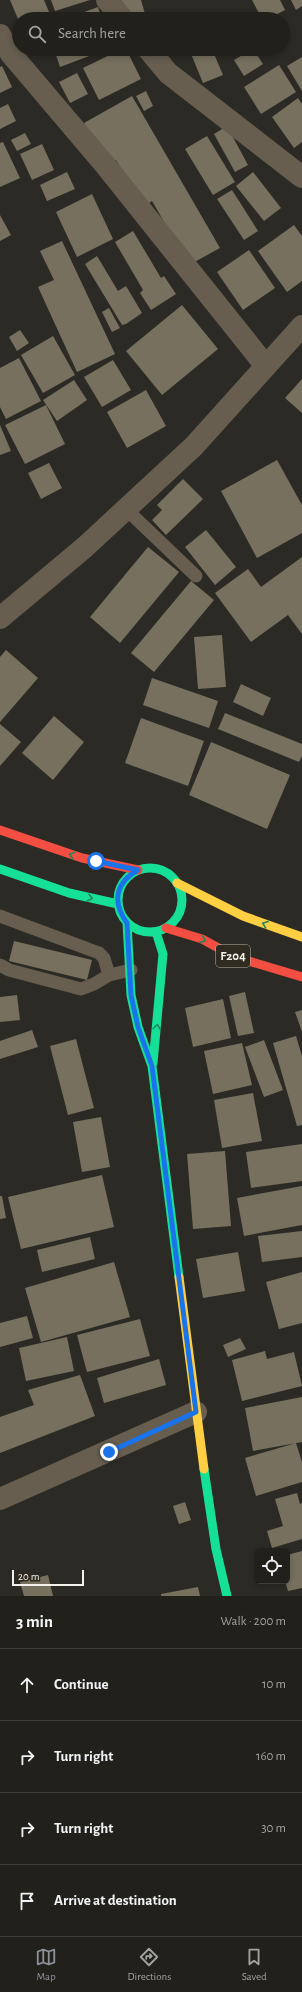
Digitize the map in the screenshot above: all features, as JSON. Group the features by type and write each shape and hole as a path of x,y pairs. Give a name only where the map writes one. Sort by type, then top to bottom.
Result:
{"street":[{"path":"107,0 117,12"},
{"path":"0,36 5,56 106,166 264,365"},
{"path":"154,56 168,74 302,177"},
{"path":"0,618 127,510 194,446 264,365 302,326"},
{"path":"0,830 82,858 138,870"},
{"path":"177,883 181,893 182,903 174,922 166,928 156,932 140,931 127,923 121,914 118,904 118,894 122,884 128,876 138,870 148,868 160,869 177,883 243,916 302,937"},
{"path":"0,870 69,893 118,904"},
{"path":"127,923 131,995 138,1027 152,1066 196,1412 216,1549 227,1596"},
{"name":"F204","path":"166,928 202,938 235,957 286,974 302,977"},
{"path":"152,1066 163,954 156,932"},
{"path":"0,1500 196,1412"}],"lane":[{"path":"127,510 196,576"},
{"path":"0,916 99,953 104,958 108,975"},
{"path":"0,965 9,970 81,989 94,984 108,975 130,970"}],"building":[{"path":"10,0 44,0 49,12 15,12"},
{"path":"51,0 90,0 55,11"},
{"path":"120,0 141,0 145,12 123,12"},
{"path":"252,0 280,0 285,10 281,12 258,12"},
{"path":"291,0 302,0 302,6 296,10"},
{"path":"98,7 100,12 84,12"},
{"path":"56,56 89,56 60,67"},
{"path":"108,56 130,56 141,79 99,100 83,68"},
{"path":"192,56 215,56 223,75 203,83"},
{"path":"241,56 258,56 263,64 244,76 234,60"},
{"path":"302,57 302,91 287,66"},
{"path":"279,65 296,92 261,114 244,87"},
{"path":"2,66 12,87 0,93 0,67"},
{"path":"77,73 88,94 70,103 59,82"},
{"path":"146,91 153,106 144,111 136,96"},
{"path":"132,96 220,248 189,265 152,201 143,207 116,160 108,165 84,123"},
{"path":"298,98 302,104 302,142 294,148 272,117"},
{"path":"8,104 16,121 0,129 0,108"},
{"path":"227,126 248,165 235,172 214,134"},
{"path":"25,133 31,144 17,151 11,140"},
{"path":"207,136 235,182 213,195 185,149"},
{"path":"3,142 20,178 0,187 0,143"},
{"path":"42,144 54,170 32,180 20,154"},
{"path":"67,172 75,189 47,201 40,185"},
{"path":"253,172 281,208 264,221 236,186"},
{"path":"232,190 258,231 244,240 217,199"},
{"path":"92,194 113,239 77,257 56,212"},
{"path":"0,215 11,235 0,241"},
{"path":"294,225 302,236 302,281 287,292 258,251"},
{"path":"133,231 161,278 164,276 176,294 151,310 140,293 143,290 115,242"},
{"path":"62,241 115,354 77,372 38,287 54,280 40,251"},
{"path":"249,250 275,288 243,310 217,272"},
{"path":"97,256 118,291 126,286 142,313 126,324 122,325 85,264"},
{"path":"182,305 218,349 162,395 126,351"},
{"path":"109,308 120,328 112,332 102,312"},
{"path":"20,330 29,343 17,351 9,337"},
{"path":"53,336 75,375 43,393 21,355"},
{"path":"19,358 41,401 6,419 0,407 0,368"},
{"path":"113,360 131,390 102,407 84,377"},
{"path":"302,379 302,413 285,398"},
{"path":"74,380 87,400 57,421 43,400"},
{"path":"146,390 166,426 127,448 107,412"},
{"path":"46,405 65,444 25,464 5,425"},
{"path":"0,425 11,451 0,455"},
{"path":"277,460 302,505 302,533 257,558 221,491"},
{"path":"49,463 62,488 41,499 28,473"},
{"path":"183,479 203,499 166,535 152,520 162,510 157,505"},
{"path":"206,530 236,567 215,585 185,547"},
{"path":"148,547 179,572 120,643 90,617"},
{"path":"302,557 302,634 288,615 251,642 215,593 248,569 261,587"},
{"path":"191,581 214,600 154,672 131,653"},
{"path":"222,635 226,687 198,689 194,637"},
{"path":"6,650 38,678 0,722 0,657"},
{"path":"152,678 218,701 209,728 143,705"},
{"path":"241,684 271,698 263,716 233,702"},
{"path":"225,713 302,744 302,756 299,762 218,729"},
{"path":"54,716 84,742 53,780 22,753"},
{"path":"141,718 204,741 188,786 125,763"},
{"path":"0,724 21,742 0,766"},
{"path":"211,742 290,775 267,829 189,795"},
{"path":"14,941 92,960 87,980 9,961"},
{"path":"245,992 254,1033 238,1036 229,996"},
{"path":"17,995 20,1020 0,1022 0,997"},
{"path":"223,999 231,1038 193,1047 185,1008"},
{"path":"302,1010 302,1032 295,1012"},
{"path":"32,1030 38,1047 0,1059 0,1041"},
{"path":"296,1036 302,1056 302,1125 297,1126 273,1043"},
{"path":"76,1039 94,1108 68,1115 50,1046"},
{"path":"264,1040 283,1090 264,1097 245,1047"},
{"path":"242,1043 252,1085 213,1094 204,1051"},
{"path":"253,1093 262,1141 222,1148 214,1100"},
{"path":"101,1117 110,1167 82,1172 73,1122"},
{"path":"302,1144 302,1181 251,1188 246,1152"},
{"path":"225,1151 231,1226 193,1229 187,1154"},
{"path":"102,1175 114,1227 21,1249 8,1197"},
{"path":"302,1186 302,1225 244,1236 237,1198"},
{"path":"0,1196 2,1196 6,1218 0,1219"},
{"path":"302,1231 302,1257 262,1262 258,1236"},
{"path":"90,1237 95,1259 42,1272 37,1250"},
{"path":"238,1252 245,1291 203,1298 196,1259"},
{"path":"114,1262 130,1317 41,1342 25,1288"},
{"path":"302,1272 302,1323 279,1329 266,1282"},
{"path":"27,1316 33,1338 0,1347 0,1323"},
{"path":"140,1319 150,1356 87,1372 77,1335"},
{"path":"67,1337 74,1371 26,1381 19,1348"},
{"path":"240,1338 246,1349 228,1357 223,1345"},
{"path":"265,1351 267,1359 294,1352 302,1386 242,1401 232,1360"},
{"path":"159,1359 166,1385 104,1403 97,1378"},
{"path":"80,1375 95,1416 0,1453 0,1417 34,1405 28,1390"},
{"path":"302,1397 302,1442 253,1451 245,1408"},
{"path":"296,1443 302,1462 302,1482 256,1496 245,1458"},
{"path":"297,1493 300,1504 302,1503 302,1539 272,1548 267,1531 283,1526 275,1499"},
{"path":"185,1502 191,1520 179,1524 173,1506"},
{"path":"302,1551 302,1588 288,1591 286,1584 290,1584 290,1554"},
{"path":"48,1575 53,1596 24,1596 20,1582"},
{"path":"198,1587 200,1596 161,1596 161,1594"}],"traffic: fast":[{"path":"150,868 162,870 173,877 180,888 182,900 180,912 173,923 162,930 150,932 138,930 127,923 120,912 118,900 120,888 127,877 138,870 150,868"},
{"path":"0,869 69,893 118,904"},
{"path":"127,923 131,995 138,1027 152,1066 179,1277"},
{"path":"153,1063 163,954 156,932"},
{"path":"204,1469 216,1549 227,1596"}],"traffic: slow":[{"path":"177,883 243,916 302,937"},
{"path":"179,1277 204,1469"}],"traffic: jam":[{"path":"0,830 82,858 138,870"},
{"path":"166,928 202,939 235,957 302,977"}],"route":[{"path":"96,861 138,870 128,876 122,884 118,894 118,904 121,914 127,923 131,995 138,1027 152,1066 196,1412 109,1452"}]}
